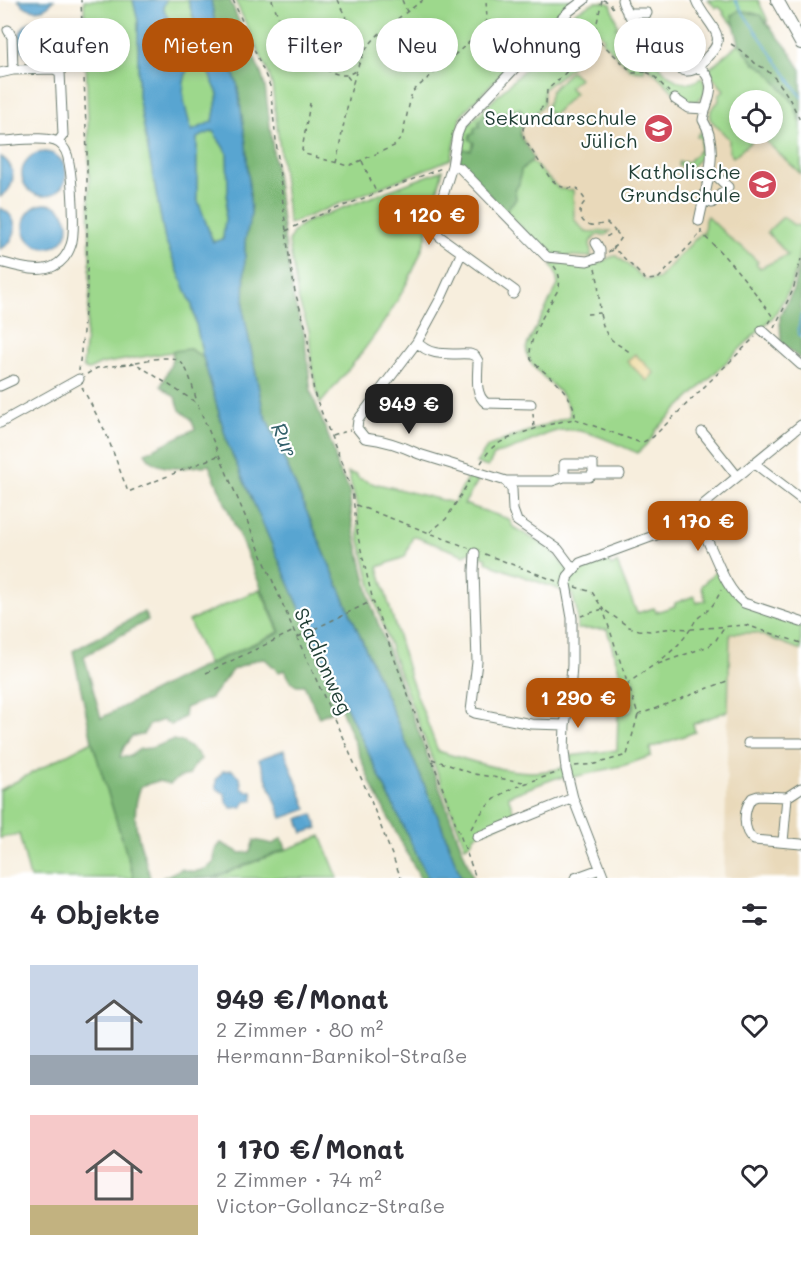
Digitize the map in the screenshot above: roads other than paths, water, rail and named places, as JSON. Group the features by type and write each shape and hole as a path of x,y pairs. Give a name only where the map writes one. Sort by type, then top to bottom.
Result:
{"main road":[{"path":"777,0 801,43"}],"street":[{"path":"513,294 515,291 460,254 439,236 435,227 452,166 457,135 461,125 568,12 584,0"},
{"path":"622,0 630,18"},
{"path":"696,0 705,18"},
{"path":"627,13 647,13"},
{"path":"706,19 717,33 718,40 715,49 706,59"},
{"path":"8,30 12,37 13,70"},
{"path":"0,73 13,70 54,69 60,72 63,135 58,142"},
{"path":"699,221 712,149 709,130 703,120 712,86 705,72"},
{"path":"675,99 688,108 705,109"},
{"path":"0,141 47,139 58,142 70,164 73,233 72,245 61,261 52,267 27,268 0,262"},
{"path":"452,166 460,168 547,257 587,261 600,257 596,243"},
{"path":"703,200 712,203 728,187 709,169"},
{"path":"460,254 441,298 417,342 358,420 357,428 365,438 387,442 506,481 552,481 564,477 589,477 593,474 620,474"},
{"path":"766,333 801,365"},
{"path":"417,342 424,350 432,353 475,356 478,361 478,392 486,403 531,404"},
{"path":"0,423 79,379"},
{"path":"0,386 13,380"},
{"path":"690,526 704,504 801,425"},
{"path":"702,432 737,476"},
{"path":"754,463 801,499"},
{"path":"506,481 512,489 513,510 517,521 558,549 573,569"},
{"path":"575,878 602,874 573,798 566,769 565,725 570,693 572,618 566,584 573,569 580,563 634,543 678,527 690,526 700,530 706,536 738,598 744,603 801,622"},
{"path":"478,552 474,572 477,662 471,711 531,724 565,725"},
{"path":"748,743 801,744"},
{"path":"801,789 787,797 758,796 752,798 747,808 746,829 748,835 754,840 801,844"},
{"path":"783,842 787,797"},
{"path":"477,837 573,798"}],"water":[{"path":"18,0 54,0 46,7 36,10"},
{"path":"133,0 166,0 163,7 168,18 142,18 142,72 187,72 183,92 192,131 213,121 218,94 208,72 233,72 237,83 246,144 251,213 245,241 244,314 263,410 441,824 461,878 428,878 306,622 228,445 203,357 192,305 165,240 138,96 138,21","holes":["213,131 227,153 228,189 223,239 213,242 197,198 197,138"]},
{"path":"188,0 211,0 214,18 193,18"},
{"path":"44,152 60,158 66,174 60,190 44,196 28,190 22,174 28,158"},
{"path":"0,156 10,165 13,176 10,188 0,197"},
{"path":"46,204 62,210 68,226 62,242 46,248 30,242 24,226 30,210"},
{"path":"0,208 11,217 15,228 11,240 0,249"},
{"path":"284,750 307,809 282,818 259,759"},
{"path":"232,770 240,778 242,789 252,791 253,800 246,801 242,807 232,808 226,802 225,794 216,788 216,780 223,771"},
{"path":"313,814 318,828 303,833 298,819"}],"waterway":[{"path":"735,0 801,97"},
{"path":"801,315 798,332 801,337"}],"place":[{"name":"Sekundarschule Jülich","path":"658,129"},
{"name":"Katholische Grundschule","path":"762,184"}],"water label":[{"name":"Rur","path":"284,440"}]}
